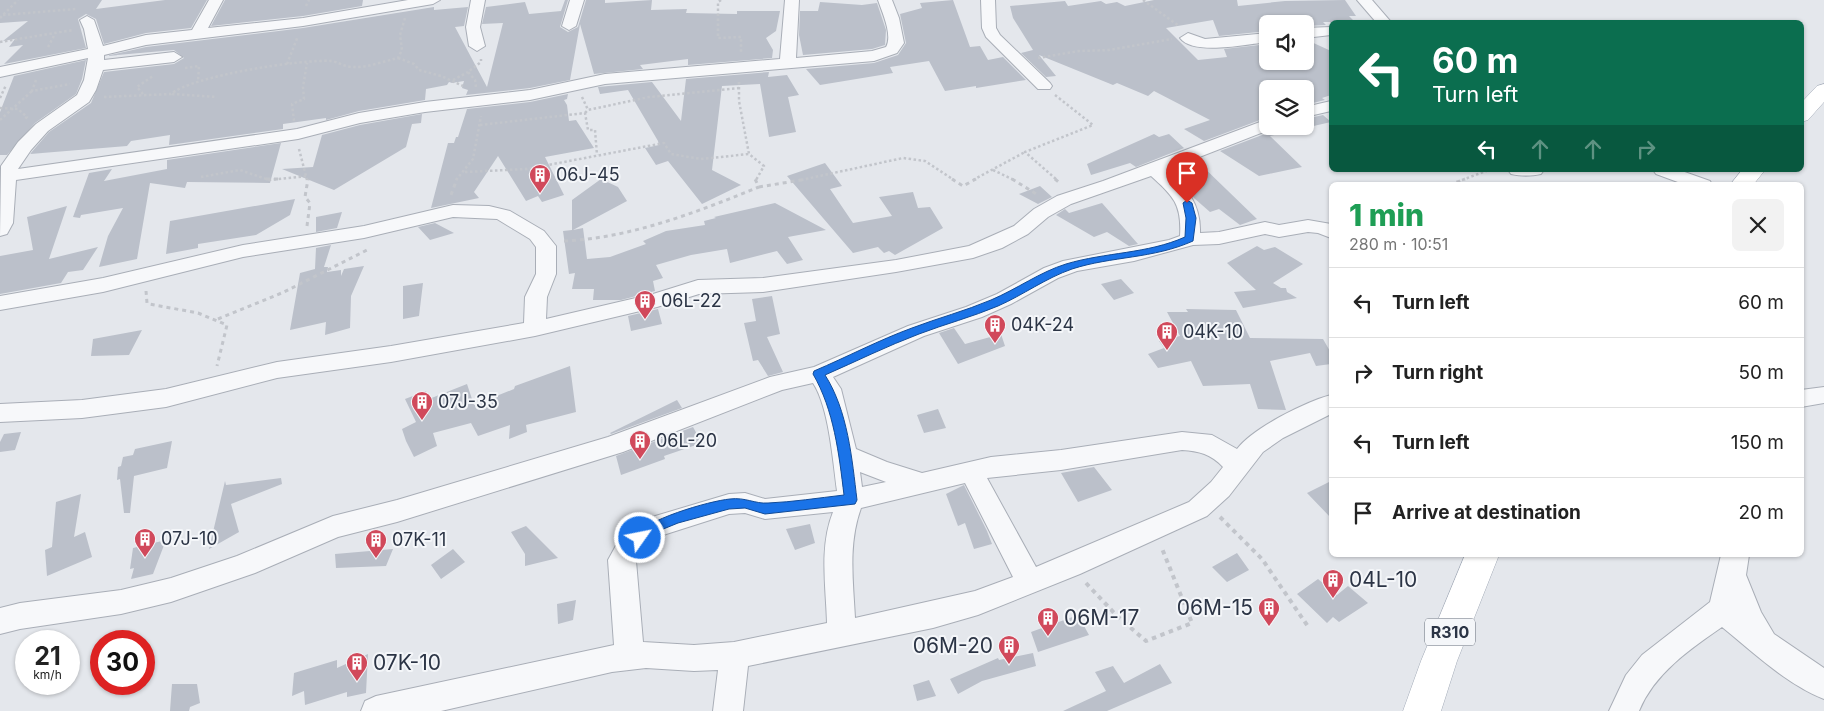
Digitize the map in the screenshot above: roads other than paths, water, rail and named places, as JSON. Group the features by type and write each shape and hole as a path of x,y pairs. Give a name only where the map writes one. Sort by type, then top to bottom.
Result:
{"main road":[{"path":"1804,113 1824,90"},
{"path":"1744,182 1752,172"},
{"name":"R310","path":"1422,711 1442,652 1481,557"}],"street":[{"path":"198,33 216,0"},
{"path":"94,66 146,40 303,22 433,0"},
{"path":"477,46 473,27 478,0"},
{"path":"569,26 577,0"},
{"path":"788,64 792,0"},
{"path":"3,176 298,134 368,117 425,107 530,95 605,79 874,56 892,50 896,43 895,32 884,0"},
{"path":"988,0 989,28 994,37 1044,86"},
{"path":"1364,0 1382,20"},
{"path":"0,230 3,223 3,176 14,160 55,116 83,98 94,66 86,19"},
{"path":"1314,32 1329,31"},
{"path":"1188,38 1203,44 1259,38"},
{"path":"0,72 41,65 94,66 177,63"},
{"path":"1314,110 1329,106"},
{"path":"0,413 119,405 166,398 277,370 391,354 535,329 657,300 698,288 763,285 896,266 973,252 995,244 1021,230 1059,203 1259,127"},
{"path":"1153,168 1181,193 1187,203 1191,218 1190,239"},
{"path":"1667,172 1695,182"},
{"path":"0,304 134,278 212,258 364,232 453,212 476,211 489,212 512,219 537,235 546,246 546,274 536,297 535,329"},
{"path":"0,621 20,616 121,602 171,590 245,565 333,527 397,511 510,475 614,445 778,384 818,374 916,331 974,312 1004,299 1051,273 1070,266 1174,246 1190,239 1219,238 1264,228 1279,231 1308,226 1323,227 1329,231"},
{"path":"818,374 828,389 845,455 851,500 841,526 838,555 842,633"},
{"path":"1804,398 1824,395"},
{"path":"376,711 612,659 646,655 694,658 734,655 933,615 978,603 1070,566 1198,509 1220,489 1254,445 1274,432 1329,405"},
{"path":"630,657 622,560 629,548 651,528 676,519 729,504 745,503 765,509 851,500 971,471 1060,460 1182,441 1203,442 1224,452 1237,465"},
{"path":"845,455 880,470 920,482"},
{"path":"971,471 1030,582"},
{"path":"1624,711 1631,690 1645,671 1662,655 1721,610 1733,566"},
{"path":"1733,566 1750,619 1774,651"},
{"path":"1721,610 1774,651 1824,685"},
{"path":"728,711 734,655"}],"place":[{"name":"06J-45","path":"540,194"},
{"name":"06L-22","path":"645,320"},
{"name":"04K-24","path":"995,344"},
{"name":"04K-10","path":"1167,351"},
{"name":"07J-35","path":"422,421"},
{"name":"06L-20","path":"640,460"},
{"name":"07J-10","path":"145,558"},
{"name":"07K-11","path":"376,559"},
{"name":"04L-10","path":"1333,599"},
{"name":"06M-15","path":"1269,627"},
{"name":"06M-17","path":"1048,637"},
{"name":"06M-20","path":"1009,665"},
{"name":"07K-10","path":"357,682"}]}
